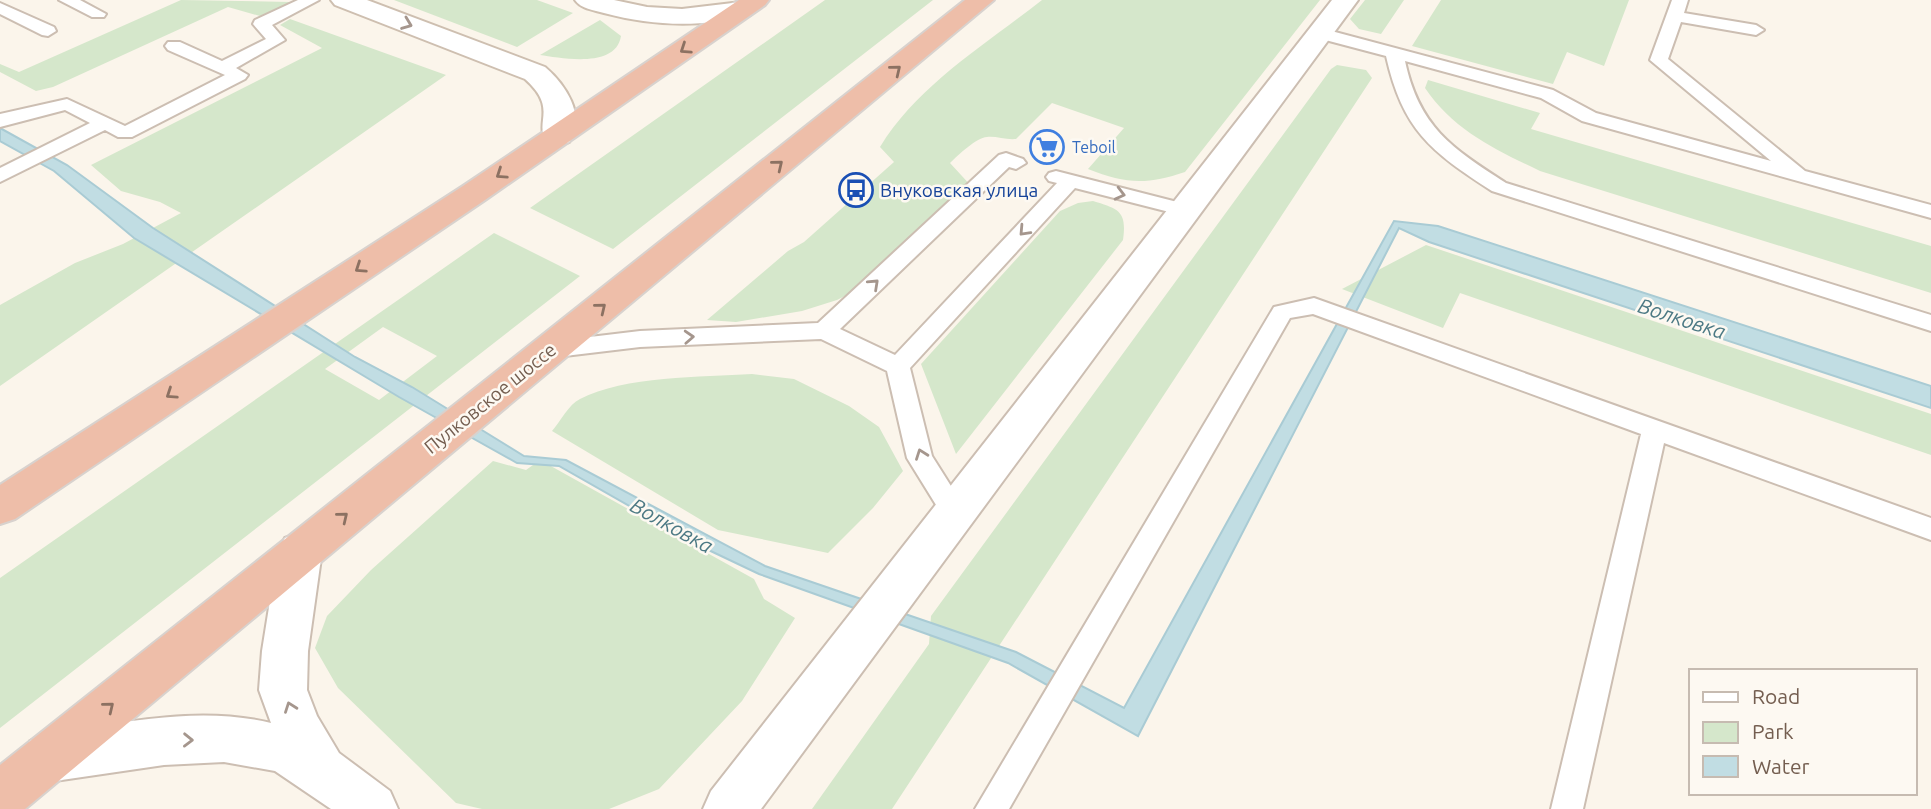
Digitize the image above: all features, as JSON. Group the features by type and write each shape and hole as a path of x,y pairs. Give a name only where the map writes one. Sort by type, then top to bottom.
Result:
{"highway":[{"name":"Пулковское шоссе","path":"0,797 981,0"},
{"path":"0,508 558,136 749,5"}],"street":[{"path":"344,0 535,74 552,87 560,108 558,136"},
{"path":"588,0 634,14 671,18 749,5"},
{"path":"729,809 1345,0"},
{"path":"300,551 285,651 283,690 297,728 320,768"},
{"path":"48,758 171,739 231,740 276,747 320,768 372,809"}],"lane":[{"path":"67,0 98,14"},
{"path":"222,68 277,40 261,24 312,0"},
{"path":"0,8 48,32"},
{"path":"1756,30 1677,8 1659,60 1805,179"},
{"path":"1320,33 1547,94 1589,117 1931,212"},
{"path":"4,116 67,104 125,132 239,75 174,46"},
{"path":"1394,53 1407,102 1430,133 1457,161 1499,187 1931,323"},
{"path":"0,176 106,122"},
{"path":"824,331 1006,159 1016,163"},
{"path":"898,366 1063,179 1185,210"},
{"path":"991,809 1282,312 1314,306 1931,529"},
{"path":"548,351 640,339 824,331 898,366"},
{"path":"898,366 920,458 955,513"},
{"path":"1567,809 1655,428"}],"green space":[{"path":"181,0 291,2 260,16 228,7 53,87 36,91 0,72 0,64 19,72"},
{"path":"394,0 537,0 573,13 517,47"},
{"path":"825,0 933,0 613,249 530,208"},
{"path":"1042,0 1320,0 1185,172 1159,179 1136,181 1113,178 1088,169 1124,128 1052,103 1016,139 983,138 967,147 953,160 950,163 973,188 861,288 837,300 802,311 736,322 707,320 788,251 804,242 894,162 880,147 913,104 954,67"},
{"path":"1365,0 1404,0 1381,34 1359,29 1350,19"},
{"path":"1441,0 1629,0 1604,66 1567,52 1553,84 1412,46"},
{"path":"290,19 446,75 0,386 0,305 75,263 123,244 181,213 160,202 121,191 91,165 322,48 280,25"},
{"path":"600,20 621,36 617,46 609,53 586,59 540,55"},
{"path":"1337,65 1366,70 1372,78 892,809 812,809 929,644 931,616 1331,69"},
{"path":"1428,80 1540,113 1531,129 1931,246 1931,293 1540,171 1492,147 1462,127 1436,103 1425,88"},
{"path":"1093,201 1109,206 1119,213 1124,223 1123,240 956,454 921,364 1060,211 1078,203"},
{"path":"494,233 580,276 0,728 0,578","holes":["383,327 437,356 379,400 325,369"]},
{"path":"1426,245 1931,414 1931,455 1460,293 1443,328 1342,289"},
{"path":"752,374 794,379 849,406 879,427 903,471 873,508 828,553 718,530 552,431 576,401 598,391 664,379"},
{"path":"540,460 754,579 764,599 795,618 742,701 659,789 609,809 482,809 456,803 338,688 315,648 327,616 371,570 493,461 526,470"}],"water":[{"name":"Волковка","path":"0,128 67,165 153,228 355,357 412,387 524,456 566,460 765,566 1016,652 1124,708 1394,221 1438,226 1931,386 1931,408 1429,242 1399,228 1138,736 1008,663 759,574 698,545 559,466 517,463 399,397 134,238 54,171 0,141"}],"place":[{"name":"Teboil","path":"1047,147"},
{"name":"Внуковская улица","path":"856,190"}]}
